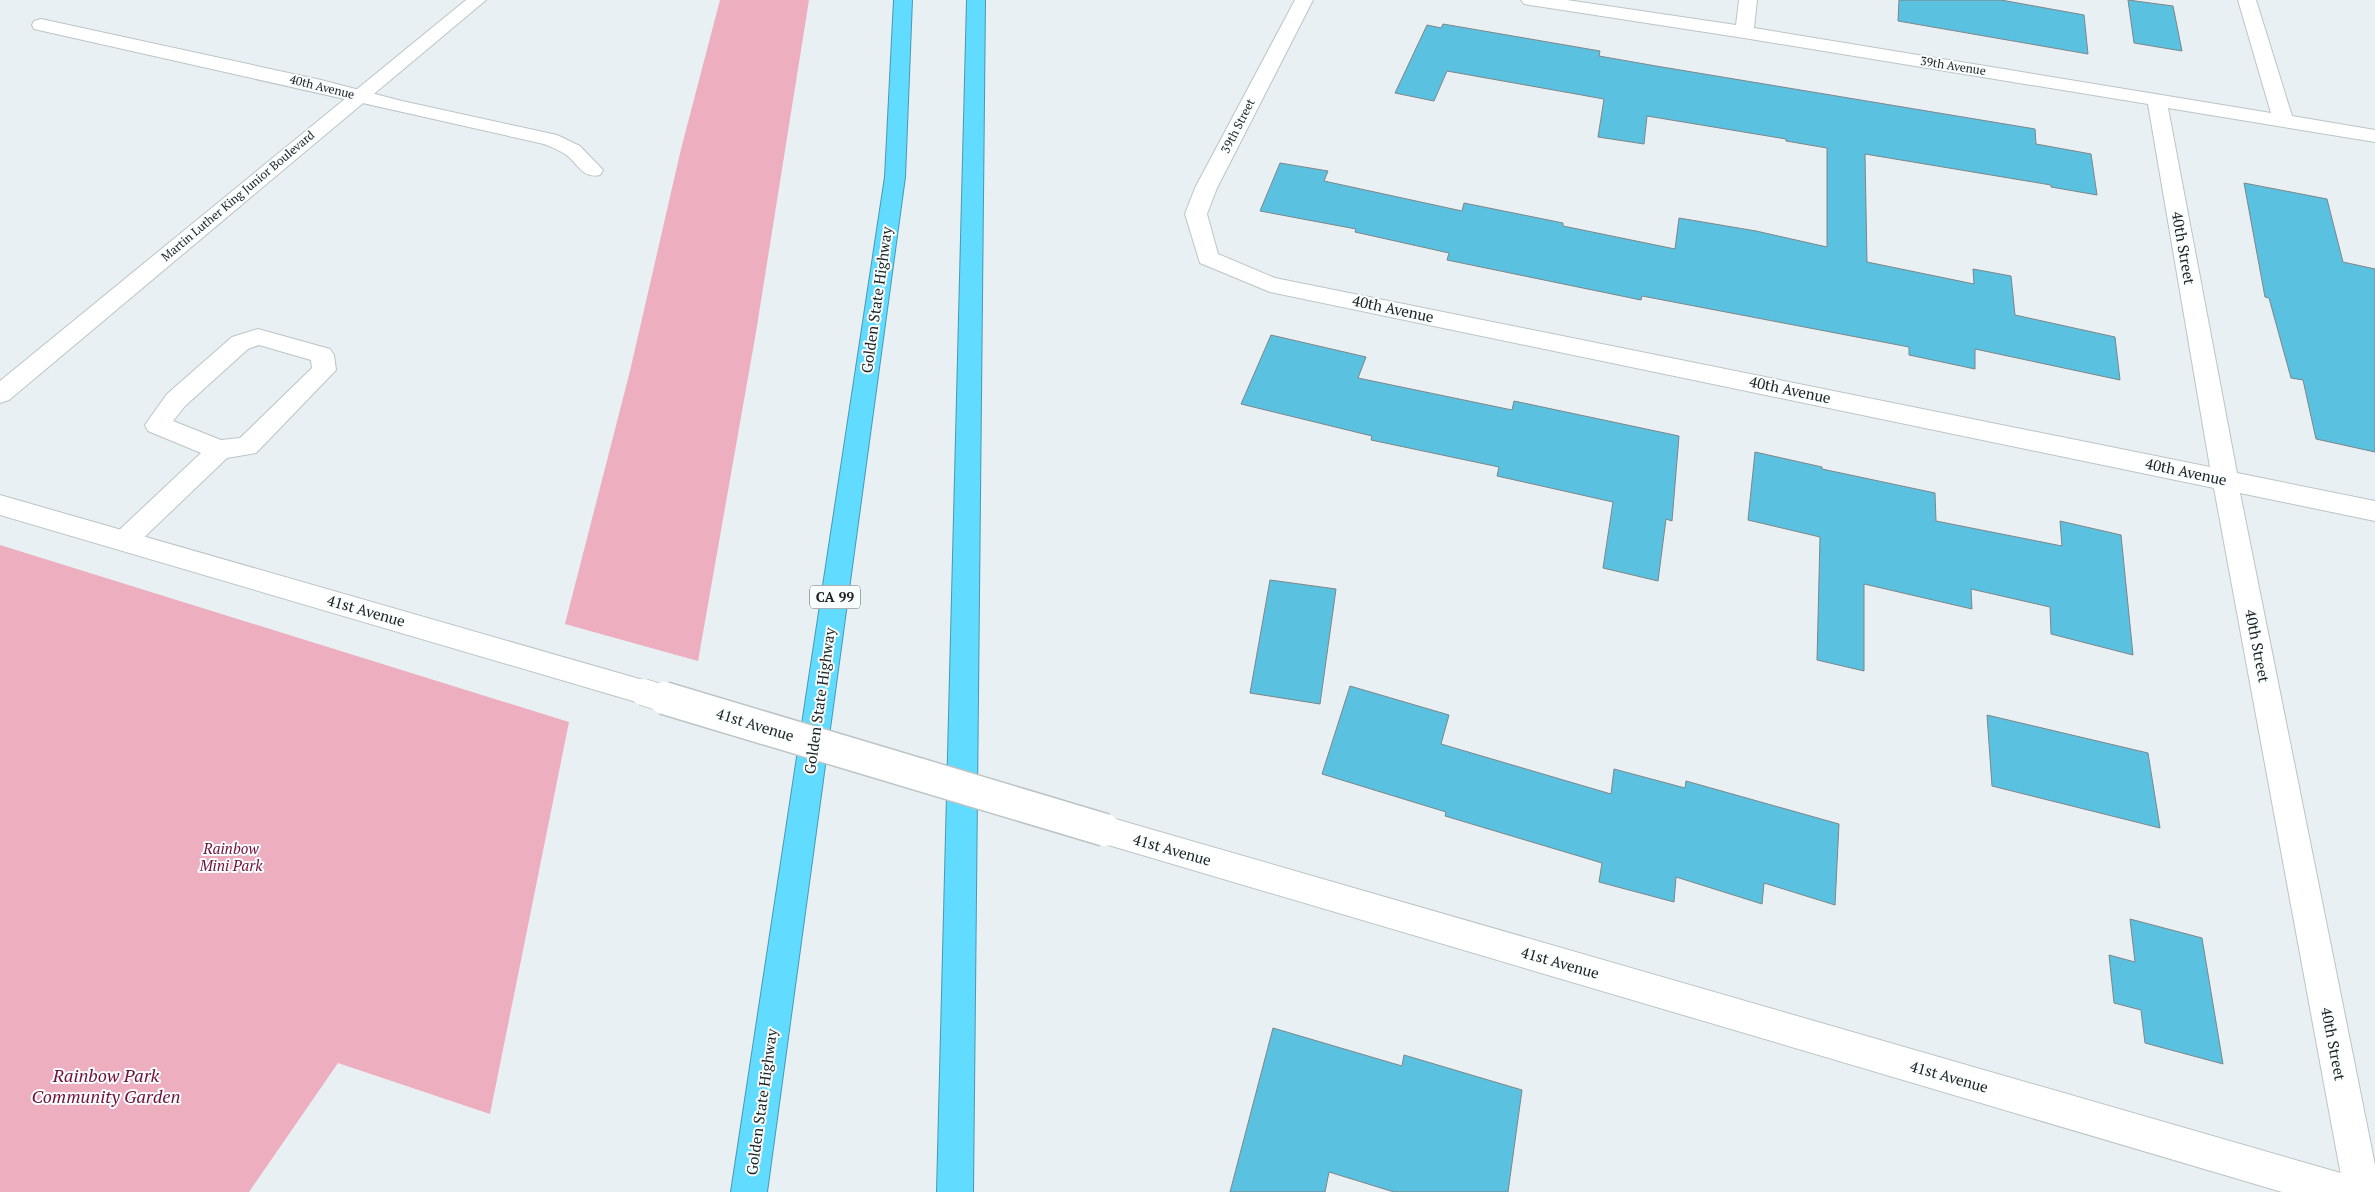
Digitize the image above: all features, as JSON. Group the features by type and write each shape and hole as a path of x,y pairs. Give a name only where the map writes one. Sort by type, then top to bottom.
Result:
{"highway":[{"name":"Golden State Highway","path":"749,1192 895,178 903,0"},
{"path":"955,1192 978,5"}],"street":[{"name":"Martin Luther King Junior Boulevard","path":"0,394 358,96 477,0"},
{"name":"39th Street","path":"1208,258 1196,214 1206,188 1304,0"},
{"name":"39th Avenue","path":"1530,0 1744,32 2375,136"},
{"path":"1744,32 1748,0"},
{"path":"2247,0 2284,122"},
{"name":"40th Avenue","path":"41,25 321,86 550,139 573,150 593,170"},
{"name":"40th Street","path":"2156,100 2225,480 2362,1192"},
{"name":"40th Avenue","path":"1208,258 1270,284 2375,511"},
{"path":"125,540 220,450 247,446 324,370 322,355 258,337 240,343 176,400 157,425 220,450"},
{"name":"41st Avenue","path":"0,504 643,692 1105,830 2344,1192"}],"green space":[{"path":"720,0 809,0 756,332 698,661 565,624 630,371 681,149"},
{"name":"Rainbow Mini Park","path":"0,545 569,722 490,1114 338,1063 249,1192 0,1192"}],"building":[{"path":"1899,0 2001,0 2084,15 2088,54 1898,21"},
{"path":"2128,0 2173,6 2182,51 2134,43"},
{"path":"1443,24 1600,51 1599,56 2035,129 2036,144 2091,154 2097,195 2051,187 2051,185 1865,154 1867,262 1974,284 1973,269 2011,276 2015,315 2115,337 2120,380 1975,349 1975,369 1909,355 1909,347 1642,296 1641,300 1447,260 1449,253 1355,232 1356,229 1260,211 1280,163 1328,171 1324,181 1462,211 1464,203 1563,223 1563,226 1675,249 1679,218 1756,231 1827,247 1827,148 1786,141 1786,139 1647,116 1644,144 1598,137 1604,99 1447,71 1434,101 1395,93 1427,25 1441,28"},
{"path":"2244,183 2327,199 2343,262 2375,269 2375,452 2316,439 2303,380 2291,378 2269,298 2265,297"},
{"path":"1271,335 1366,357 1358,378 1512,410 1514,401 1679,436 1672,521 1666,519 1658,581 1603,568 1613,502 1497,476 1499,467 1371,440 1372,436 1241,404"},
{"path":"1755,452 1822,467 1822,469 1935,493 1936,521 2062,546 2060,521 2121,535 2133,655 2051,634 2050,607 1971,589 1972,609 1864,584 1864,671 1817,660 1820,537 1748,520"},
{"path":"1270,580 1336,589 1320,704 1250,693"},
{"path":"1350,686 1449,715 1441,744 1611,794 1614,769 1685,788 1686,781 1839,824 1835,905 1764,883 1762,904 1676,877 1674,902 1599,882 1602,863 1445,816 1446,812 1322,774"},
{"path":"1987,715 2148,753 2160,828 1992,786"},
{"path":"2130,919 2202,938 2223,1064 2145,1043 2141,1010 2114,1003 2109,955 2135,962"},
{"path":"1273,1028 1402,1066 1404,1055 1522,1090 1508,1192 1394,1192 1329,1172 1325,1192 1230,1192"}],"park label":[{"name":"Rainbow Park Community Garden","path":"106,1086"}]}
